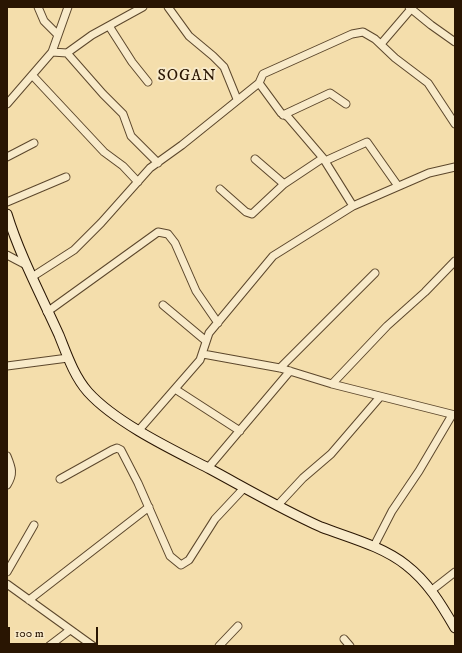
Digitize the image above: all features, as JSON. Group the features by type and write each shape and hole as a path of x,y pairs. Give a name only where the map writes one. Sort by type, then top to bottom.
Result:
{"street":[{"path":"38,7 44,21 58,35"},
{"path":"7,104 52,52 68,7"},
{"path":"52,52 67,53 92,35 109,26 134,9 143,7"},
{"path":"168,7 189,36 224,67 237,99"},
{"path":"381,44 410,8 455,42"},
{"path":"109,26 132,62 148,82"},
{"path":"32,277 74,250 150,168 259,83 263,74 352,34 363,32 381,44 395,58 428,83 455,124"},
{"path":"67,53 103,94 123,114 131,136 158,163"},
{"path":"32,76 104,152 123,166 138,182"},
{"path":"259,83 283,115 291,120 324,160 353,206"},
{"path":"283,115 330,93 346,104"},
{"path":"220,189 250,214 284,184 324,160 367,142 398,186"},
{"path":"7,157 34,143"},
{"path":"254,159 284,184"},
{"path":"139,430 203,354 209,333 273,256 353,206 429,173 455,167"},
{"path":"7,202 66,176"},
{"path":"7,214 26,265 46,312 82,384 94,398 139,430 277,506 321,526 374,546 405,564 432,590 455,628"},
{"path":"46,312 158,232 163,232 168,234 175,243 196,291 218,323"},
{"path":"7,255 26,265"},
{"path":"332,384 387,326 425,292 455,261"},
{"path":"280,368 375,273"},
{"path":"163,305 206,341"},
{"path":"203,354 280,368 380,397 454,415 392,511 374,546"},
{"path":"7,366 68,358"},
{"path":"208,468 290,371"},
{"path":"175,389 240,430"},
{"path":"277,506 303,478 331,454 380,397"},
{"path":"60,479 117,448 121,450 149,507 170,556 181,565 189,560 215,519 244,488"},
{"path":"7,456 13,468 13,476 7,485"},
{"path":"29,600 149,507"},
{"path":"7,572 34,524"},
{"path":"432,590 455,572"},
{"path":"7,584 93,646"},
{"path":"219,646 238,626"},
{"path":"49,646 70,630"},
{"path":"344,639 350,646"}],"district":[{"name":"SOGAN","path":"187,77"}]}
